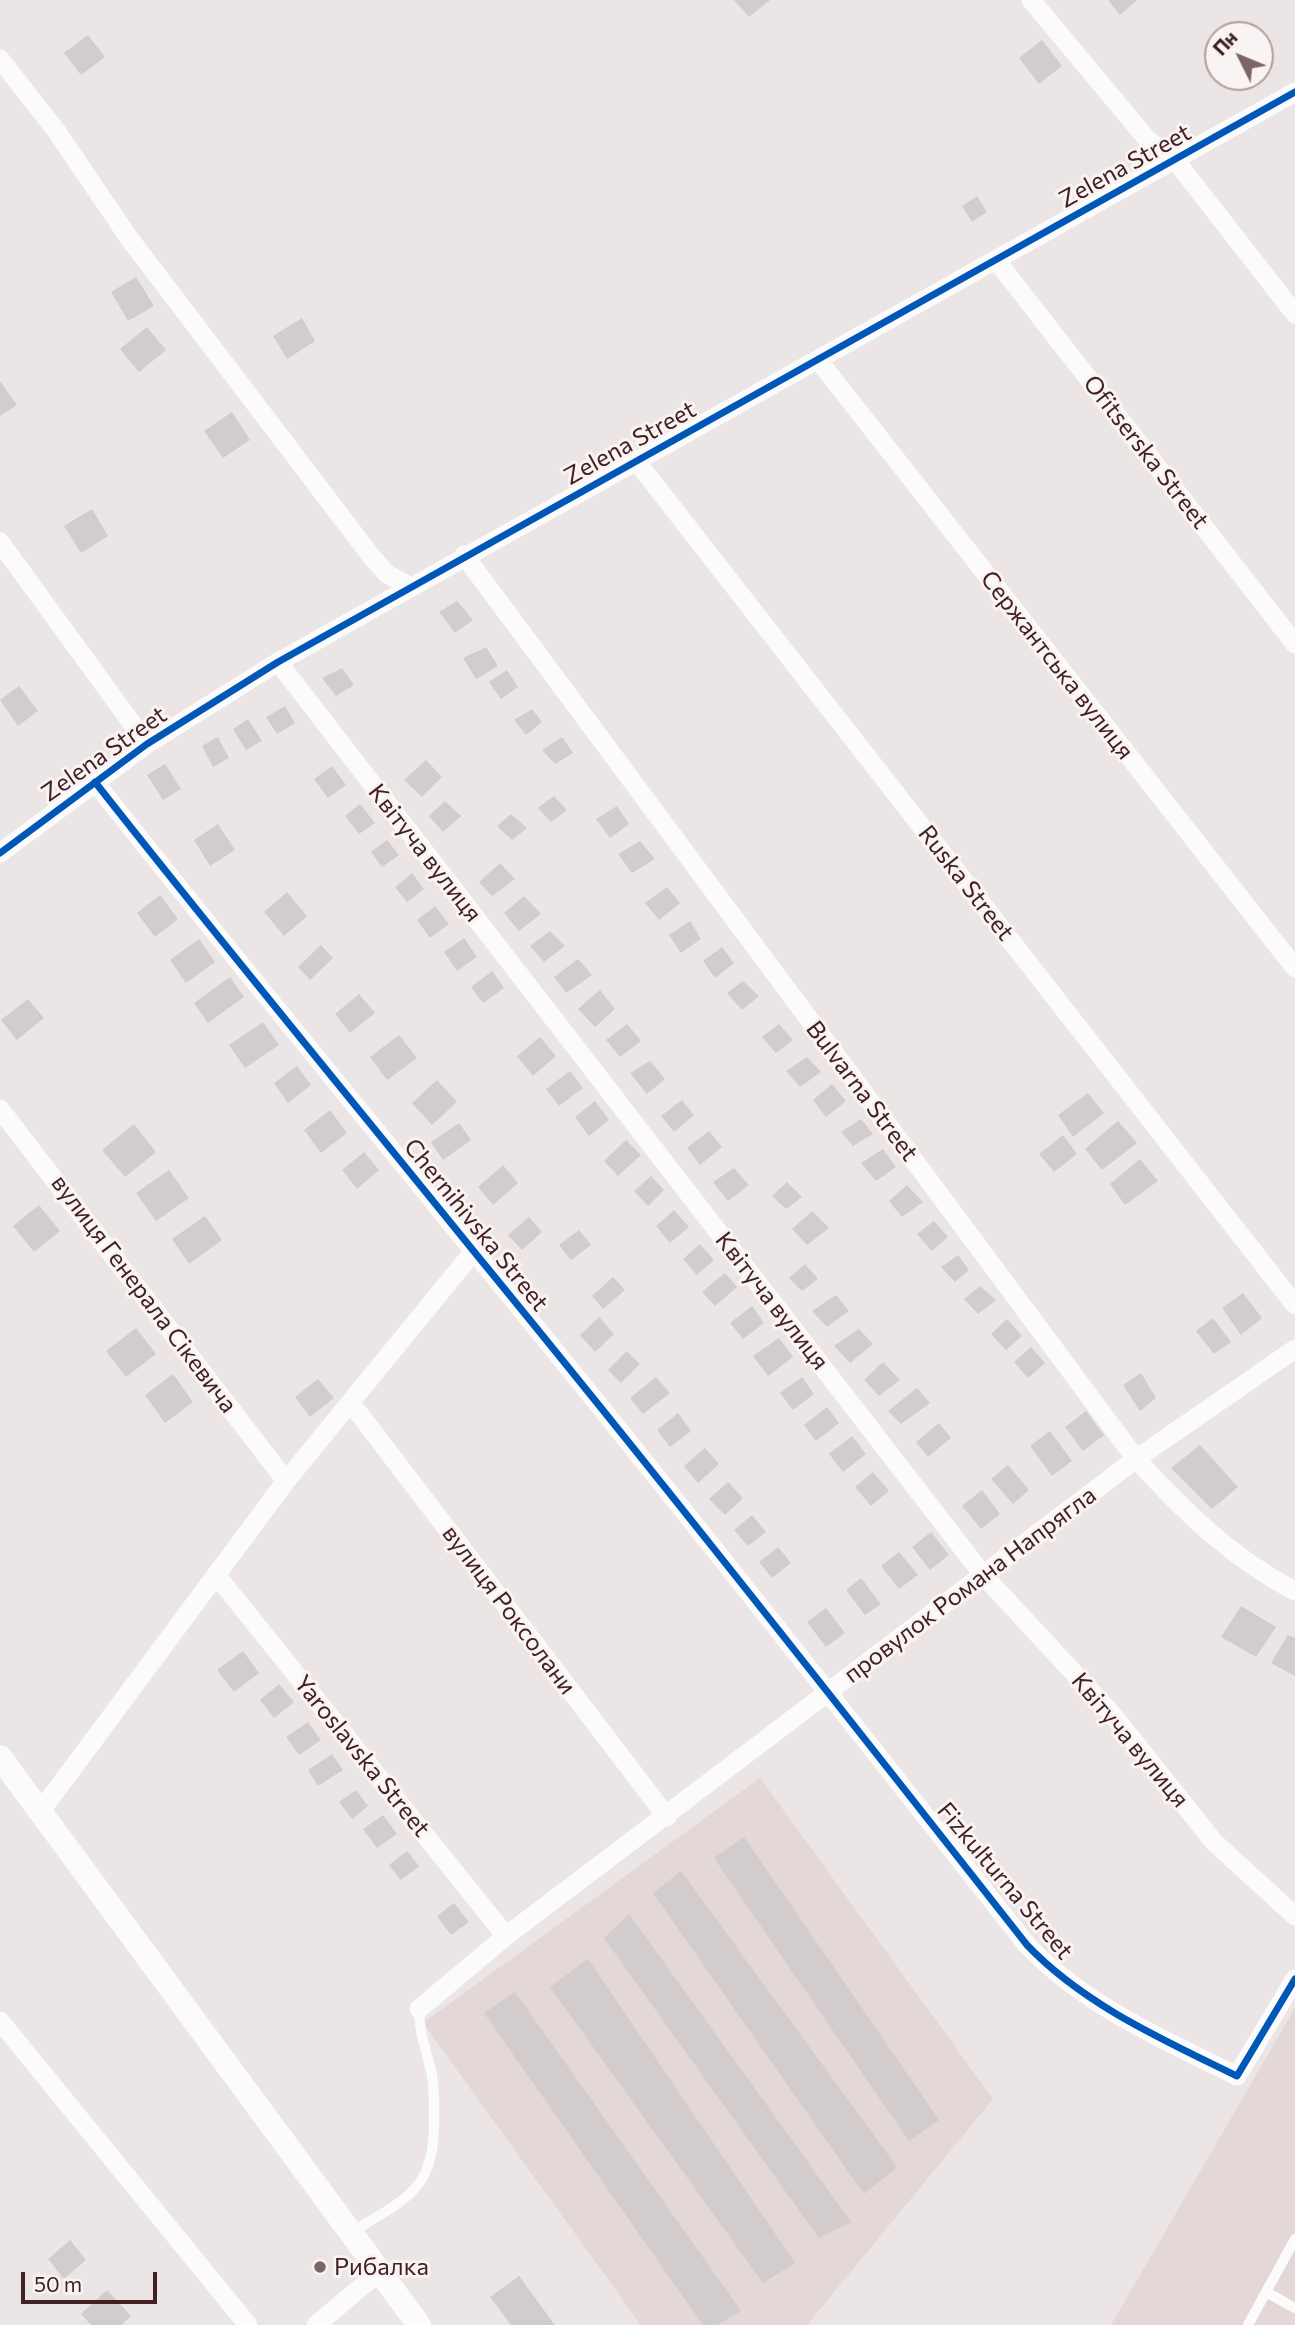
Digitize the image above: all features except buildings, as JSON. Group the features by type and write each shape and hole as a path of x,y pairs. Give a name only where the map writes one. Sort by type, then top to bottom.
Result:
{"street":[{"path":"1031,0 1147,139 1175,160 1295,314"},
{"path":"0,59 55,129 129,238 371,556 387,574 411,587"},
{"name":"Zelena Street","path":"0,853 147,744 278,662 464,555 819,361 1295,92"},
{"name":"Ofitserska Street","path":"996,260 1295,645"},
{"name":"Сержантська вулиця","path":"819,361 1295,968"},
{"name":"Ruska Street","path":"637,462 1295,1305"},
{"path":"0,542 147,744"},
{"name":"Bulvarna Street","path":"464,555 1136,1459 1188,1516 1255,1570 1295,1591"},
{"name":"Квітуча вулиця","path":"278,662 984,1576 1112,1714 1214,1842 1295,1916"},
{"name":"Chernihivska Street","path":"95,782 257,988 474,1251 828,1693"},
{"name":"вулиця Генерала Сікевича","path":"0,1109 90,1222 286,1481"},
{"path":"40,1812 286,1481 474,1251"},
{"name":"провулок Романа Напрягла","path":"419,2009 506,1936 1136,1459 1295,1349"},
{"name":"вулиця Роксолани","path":"351,1403 667,1816"},
{"name":"Yaroslavska Street","path":"217,1576 506,1936"},
{"name":"Fizkulturna Street","path":"828,1693 1027,1945 1054,1974 1148,2032 1237,2076 1295,1979"},
{"path":"0,1757 349,2234 419,2325"},
{"path":"0,2021 248,2325"},
{"path":"316,2325 379,2272"}],"lane":[{"path":"349,2234 412,2192 425,2178 432,2163 434,2091 419,2028 419,2009"},
{"path":"1248,2325 1295,2239"},
{"path":"1266,2292 1295,2308"}],"shaded area":[{"path":"760,1778 993,2099 807,2325 641,2325 423,2023"},
{"path":"1295,2008 1295,2325 1111,2325"}],"cycle path":[{"path":"0,853 147,744 278,662 1295,92"},
{"path":"95,782 685,1512 1027,1945 1074,1986 1126,2020 1237,2076 1295,1979"}],"place":[{"name":"Рибалка","path":"320,2267"}]}
